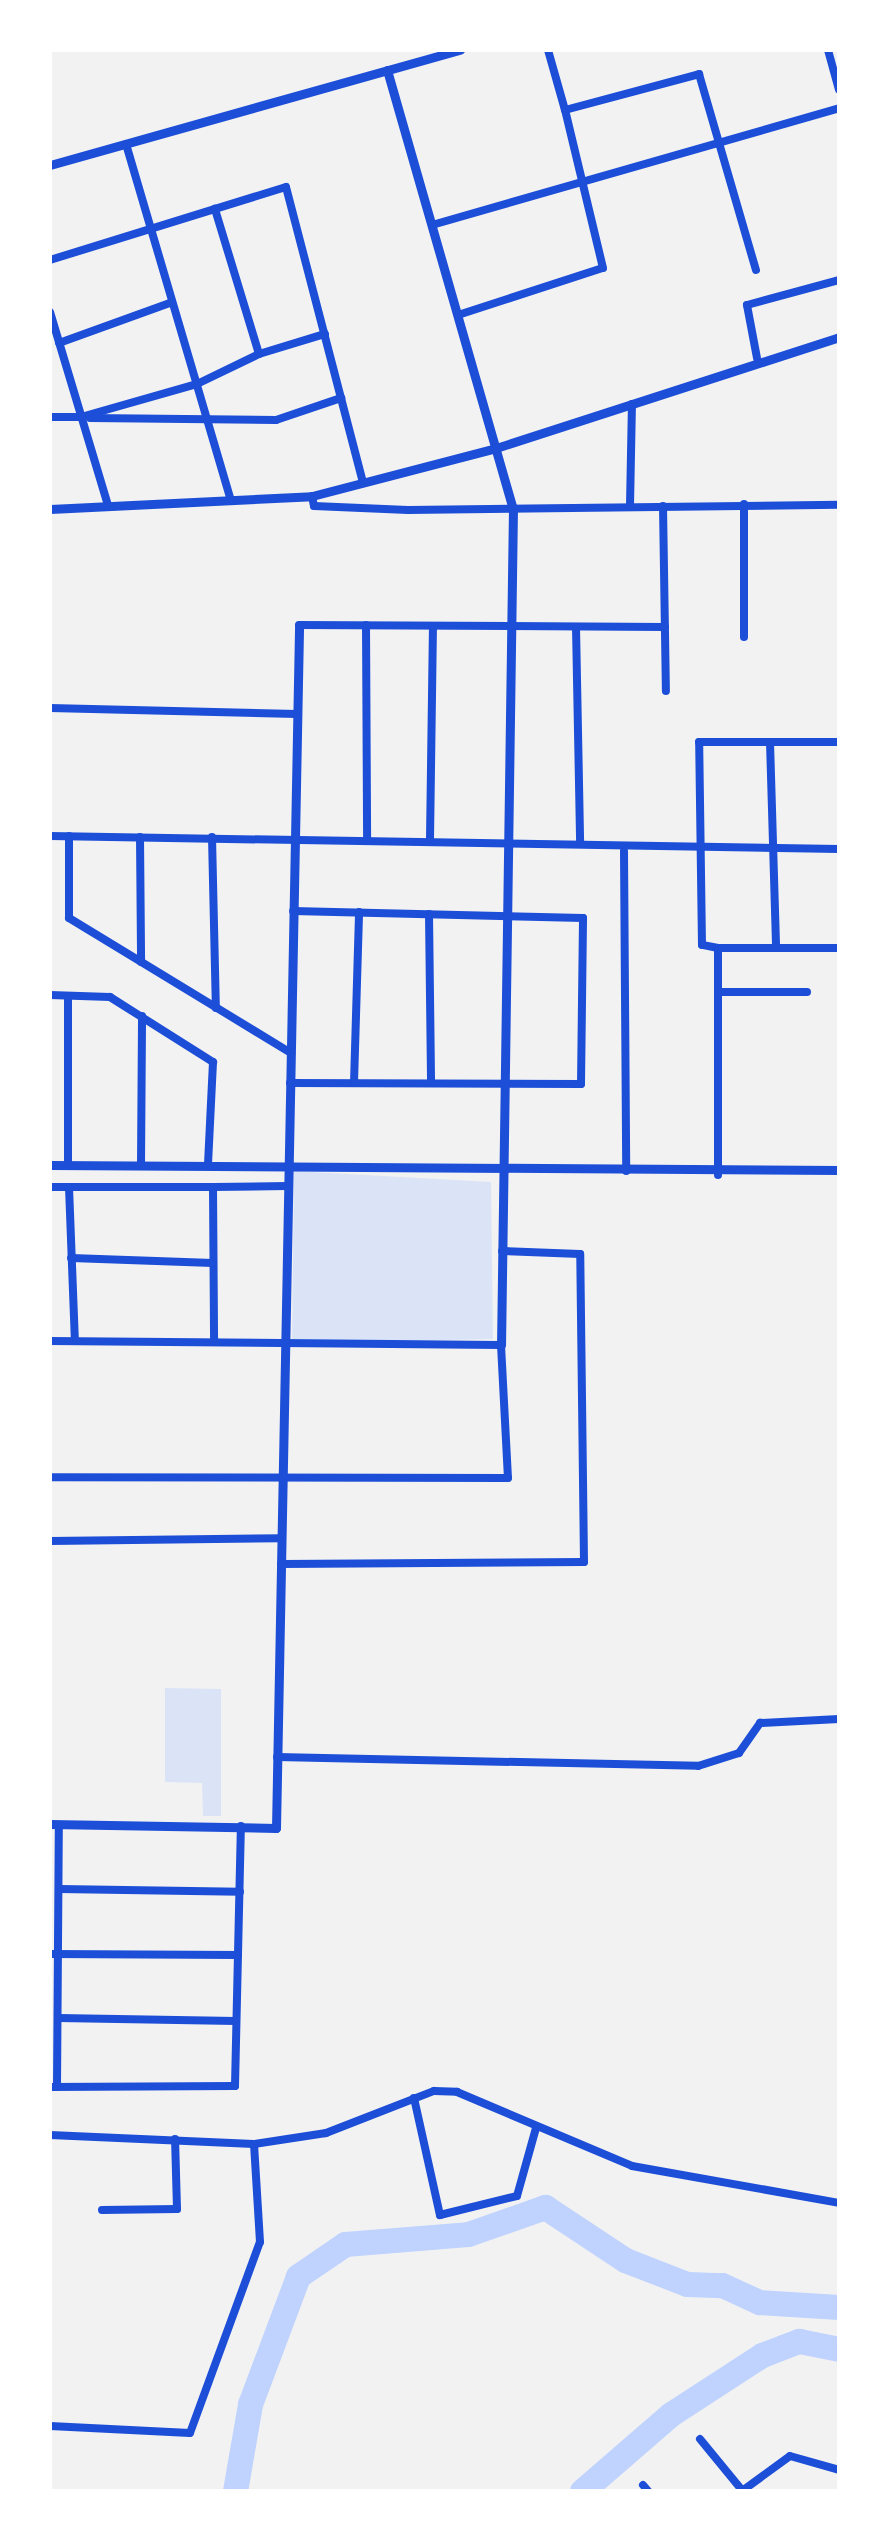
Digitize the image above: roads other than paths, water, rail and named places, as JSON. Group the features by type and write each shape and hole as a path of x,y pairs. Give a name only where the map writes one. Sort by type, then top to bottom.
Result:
{"street":[{"path":"50,165 460,50"},
{"path":"458,315 603,268 585,179 548,50"},
{"path":"828,50 839,90"},
{"path":"50,1477 508,1478 502,1251 514,508 388,70"},
{"path":"565,110 699,74 756,270"},
{"path":"432,225 839,108"},
{"path":"126,144 231,501"},
{"path":"50,260 286,187 364,483"},
{"path":"215,209 258,354"},
{"path":"757,358 747,305 839,280"},
{"path":"59,343 172,302"},
{"path":"50,312 108,505"},
{"path":"82,417 197,384 258,354 324,334"},
{"path":"50,508 312,496 496,448 839,337"},
{"path":"50,417 208,424 276,420 342,398"},
{"path":"630,506 632,404"},
{"path":"312,496 314,506 839,505"},
{"path":"744,504 744,637"},
{"path":"663,506 666,691"},
{"path":"242,1825 235,2086 54,2088 59,1888 54,1824 242,1825 276,1828 299,625 665,627"},
{"path":"366,625 366,839"},
{"path":"430,839 433,626"},
{"path":"576,626 580,844"},
{"path":"50,708 297,714"},
{"path":"839,742 699,742 702,945 839,948"},
{"path":"770,742 776,948"},
{"path":"50,836 508,840 624,850 839,850"},
{"path":"69,836 69,918 290,1053"},
{"path":"140,837 141,962"},
{"path":"212,837 216,1008"},
{"path":"624,850 626,1172"},
{"path":"290,1083 581,1084 583,918 293,911"},
{"path":"354,1083 359,912"},
{"path":"429,914 431,1084"},
{"path":"718,948 718,1174"},
{"path":"718,992 807,992"},
{"path":"50,995 110,997 213,1062 208,1166"},
{"path":"68,996 68,1165"},
{"path":"141,1166 142,1016"},
{"path":"50,1165 503,1167 718,1174 839,1170"},
{"path":"50,1186 288,1186"},
{"path":"69,1187 74,1341"},
{"path":"212,1187 214,1342"},
{"path":"281,1564 584,1562 580,1254 502,1251"},
{"path":"72,1258 213,1263"},
{"path":"50,1341 502,1345"},
{"path":"50,1541 282,1538"},
{"path":"277,1758 698,1766 739,1753 760,1723 839,1719"},
{"path":"59,1888 240,1892"},
{"path":"55,1954 238,1955"},
{"path":"58,2018 236,2021"},
{"path":"50,2135 254,2144 326,2133 414,2098 456,2092 632,2166 839,2203"},
{"path":"414,2098 440,2215 516,2196 536,2128"},
{"path":"102,2210 177,2208 175,2139"},
{"path":"50,2426 190,2433 260,2242 254,2144"},
{"path":"700,2439 741,2490 790,2456 839,2470"}],"waterway":[{"path":"235,2491 250,2404 298,2276 345,2244 468,2234 545,2207 625,2260 687,2284 722,2285 759,2302 839,2307"},
{"path":"582,2491 671,2414 762,2355 799,2341 839,2349"}]}
